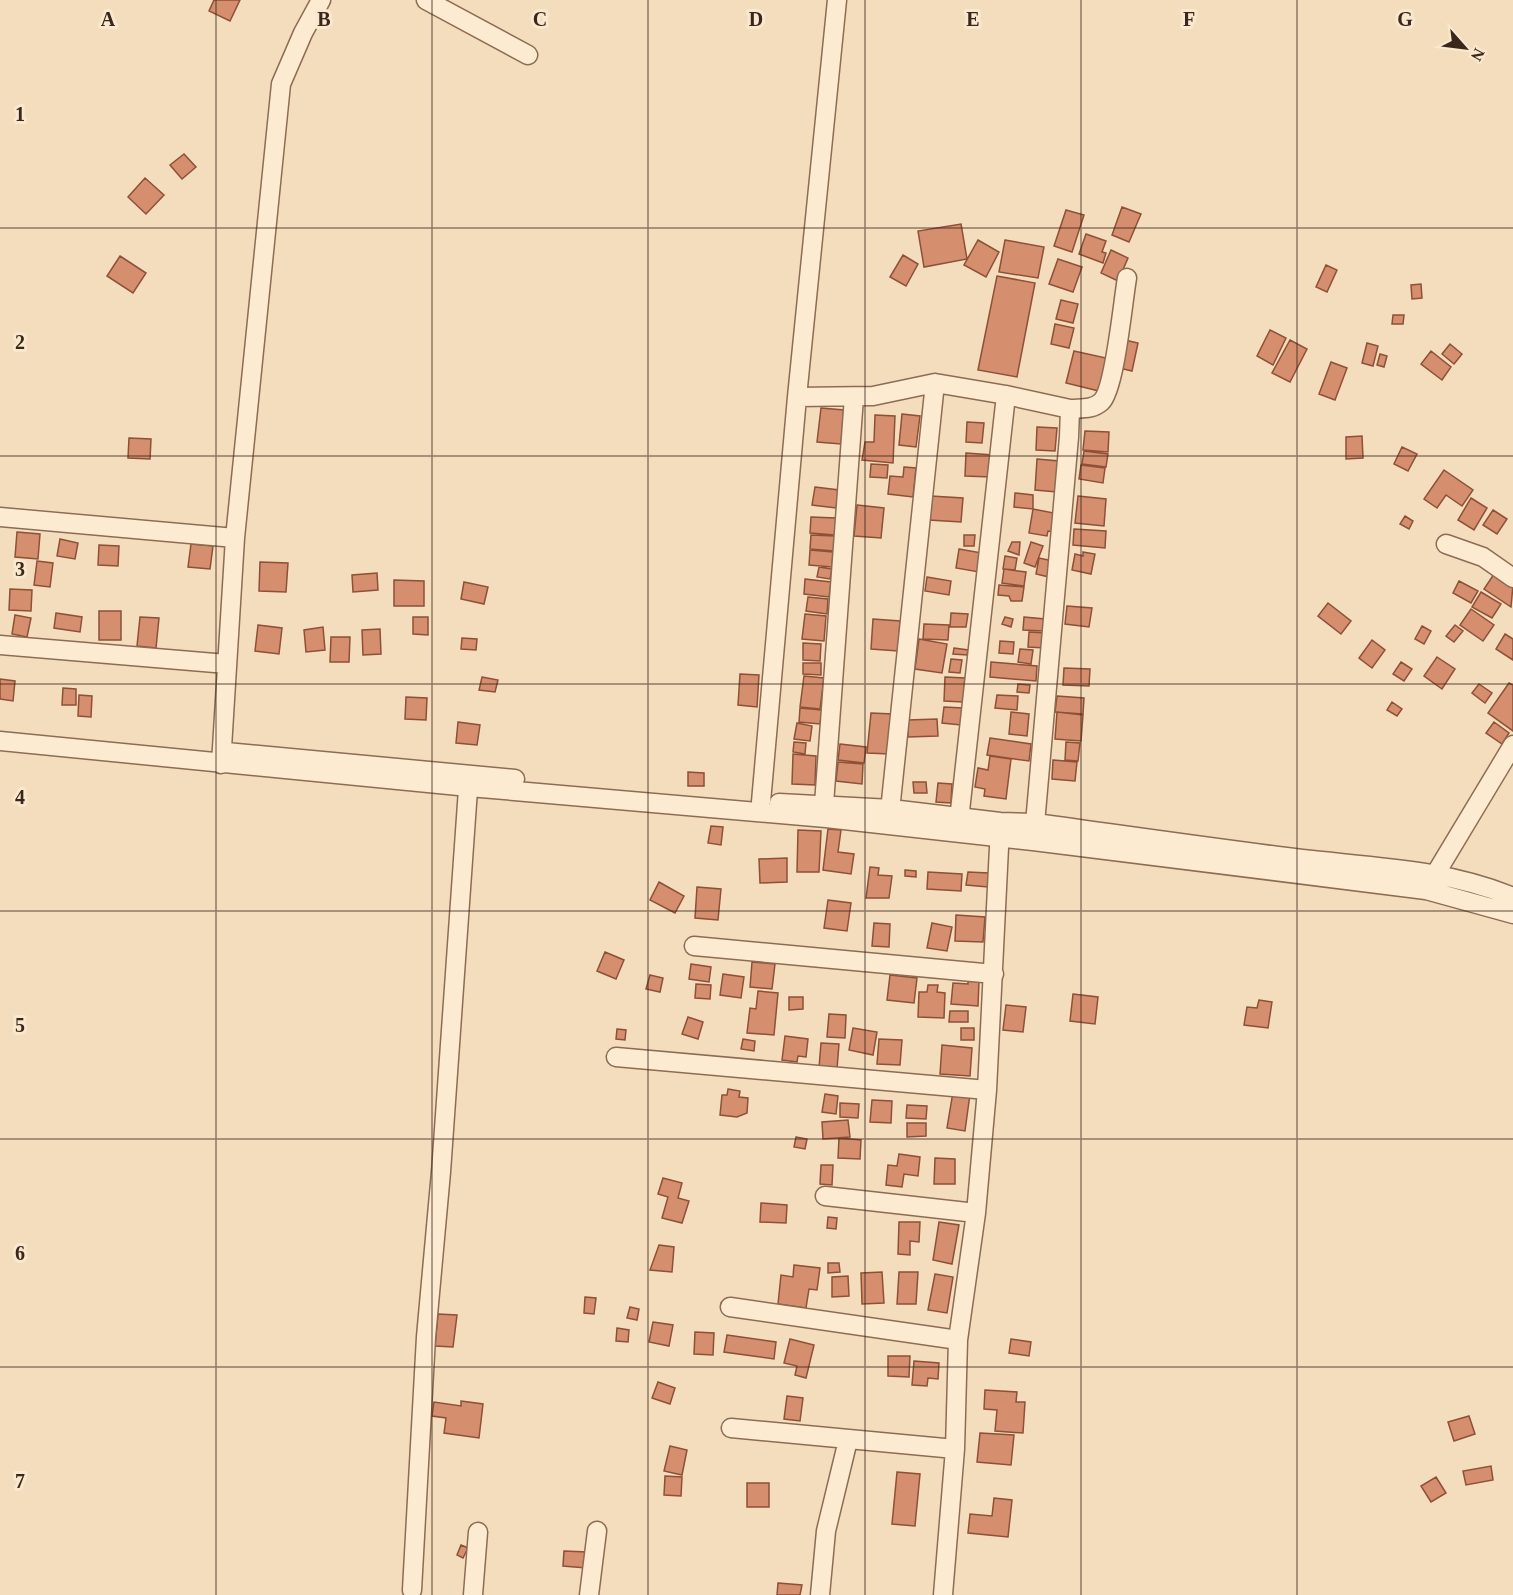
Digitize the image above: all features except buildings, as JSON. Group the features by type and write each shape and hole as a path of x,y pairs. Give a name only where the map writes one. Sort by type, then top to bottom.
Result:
{"street":[{"path":"221,758 235,538 281,84 295,48 321,0"},
{"path":"426,0 528,55"},
{"path":"762,802 797,397 837,0"},
{"path":"797,397 873,396 935,384 1006,395 1070,409 1092,408 1103,400 1111,383 1127,278"},
{"path":"890,817 935,384"},
{"path":"958,825 1006,395"},
{"path":"824,804 854,397"},
{"path":"1034,832 1070,409"},
{"path":"0,517 235,538"},
{"path":"1446,544 1483,557 1513,578"},
{"path":"0,645 227,664"},
{"path":"0,734 826,818 890,817"},
{"path":"0,741 221,758"},
{"path":"1426,890 1513,745"},
{"path":"469,781 762,802 824,804 890,817 1000,830 1250,852 1435,874 1488,886 1513,897"},
{"path":"412,1590 426,1337 442,1161 469,781"},
{"path":"943,1595 955,1449 958,1340 976,1213 987,1090 1000,830"},
{"path":"1034,832 1426,890 1513,914"},
{"path":"694,946 994,974"},
{"path":"616,1057 987,1090"},
{"path":"825,1196 976,1213"},
{"path":"729,1307 958,1340"},
{"path":"731,1428 955,1449"},
{"path":"820,1595 826,1531 848,1440"},
{"path":"589,1595 597,1530"},
{"path":"473,1595 478,1532"}]}
